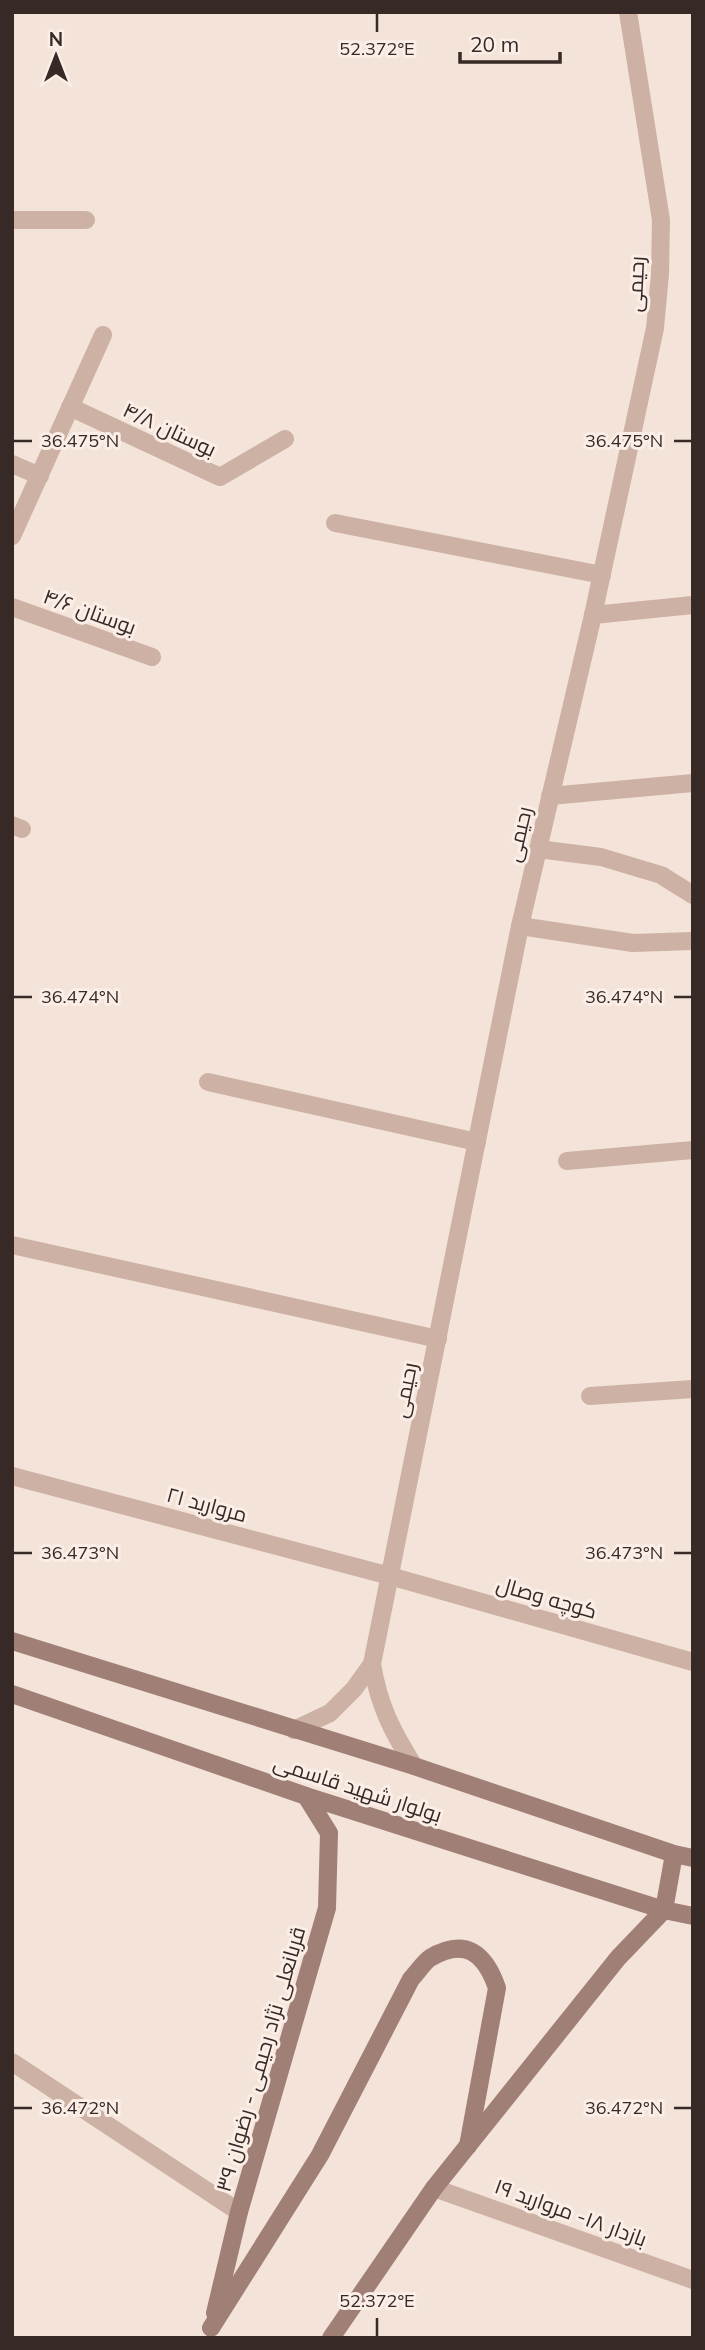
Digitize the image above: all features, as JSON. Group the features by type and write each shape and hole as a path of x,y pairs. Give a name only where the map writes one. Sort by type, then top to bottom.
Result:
{"main road":[{"name":"بولوار شهید قاسمی","path":"12,1641 414,1766 674,1854 693,1858"},
{"name":"بولوار شهید قاسمی","path":"12,1694 306,1796 664,1910 693,1916"},
{"name":"قربانعلی نژاد رحیمی - رضوان ۳۹","path":"210,2333 239,2212 327,1908 329,1833 306,1796"},
{"path":"331,2338 434,2188 618,1958 664,1910 674,1854"},
{"path":"210,2333 320,2155 411,1979 428,1959 454,1948 477,1953 491,1970 497,1988 468,2146"}],"street":[{"name":"رحیمی","path":"414,1766 393,1731 377,1695 372,1664 520,926 593,615 655,328 661,220 628,12"},
{"path":"12,220 86,220"},
{"path":"12,536 103,335"},
{"name":"بوستان ۴/۸","path":"70,407 220,477 285,439"},
{"path":"12,464 40,476"},
{"path":"335,523 602,575"},
{"path":"593,615 693,605"},
{"name":"بوستان ۴/۶","path":"12,607 152,657"},
{"path":"550,796 693,783"},
{"path":"538,849 601,858 661,875 693,895"},
{"path":"520,926 634,943 693,941"},
{"path":"208,1082 477,1142"},
{"path":"568,1161 693,1150"},
{"path":"12,1245 438,1339"},
{"path":"590,1396 693,1389"},
{"name":"مروارید ۲۱","path":"12,1476 390,1576"},
{"name":"کوچه وصال","path":"390,1576 693,1662"},
{"name":"رحیمی","path":"294,1730 330,1713 354,1689 372,1664"},
{"path":"12,2062 239,2212"},
{"name":"بازدار ۱۸- مروارید ۱۹","path":"434,2188 693,2280"}]}
